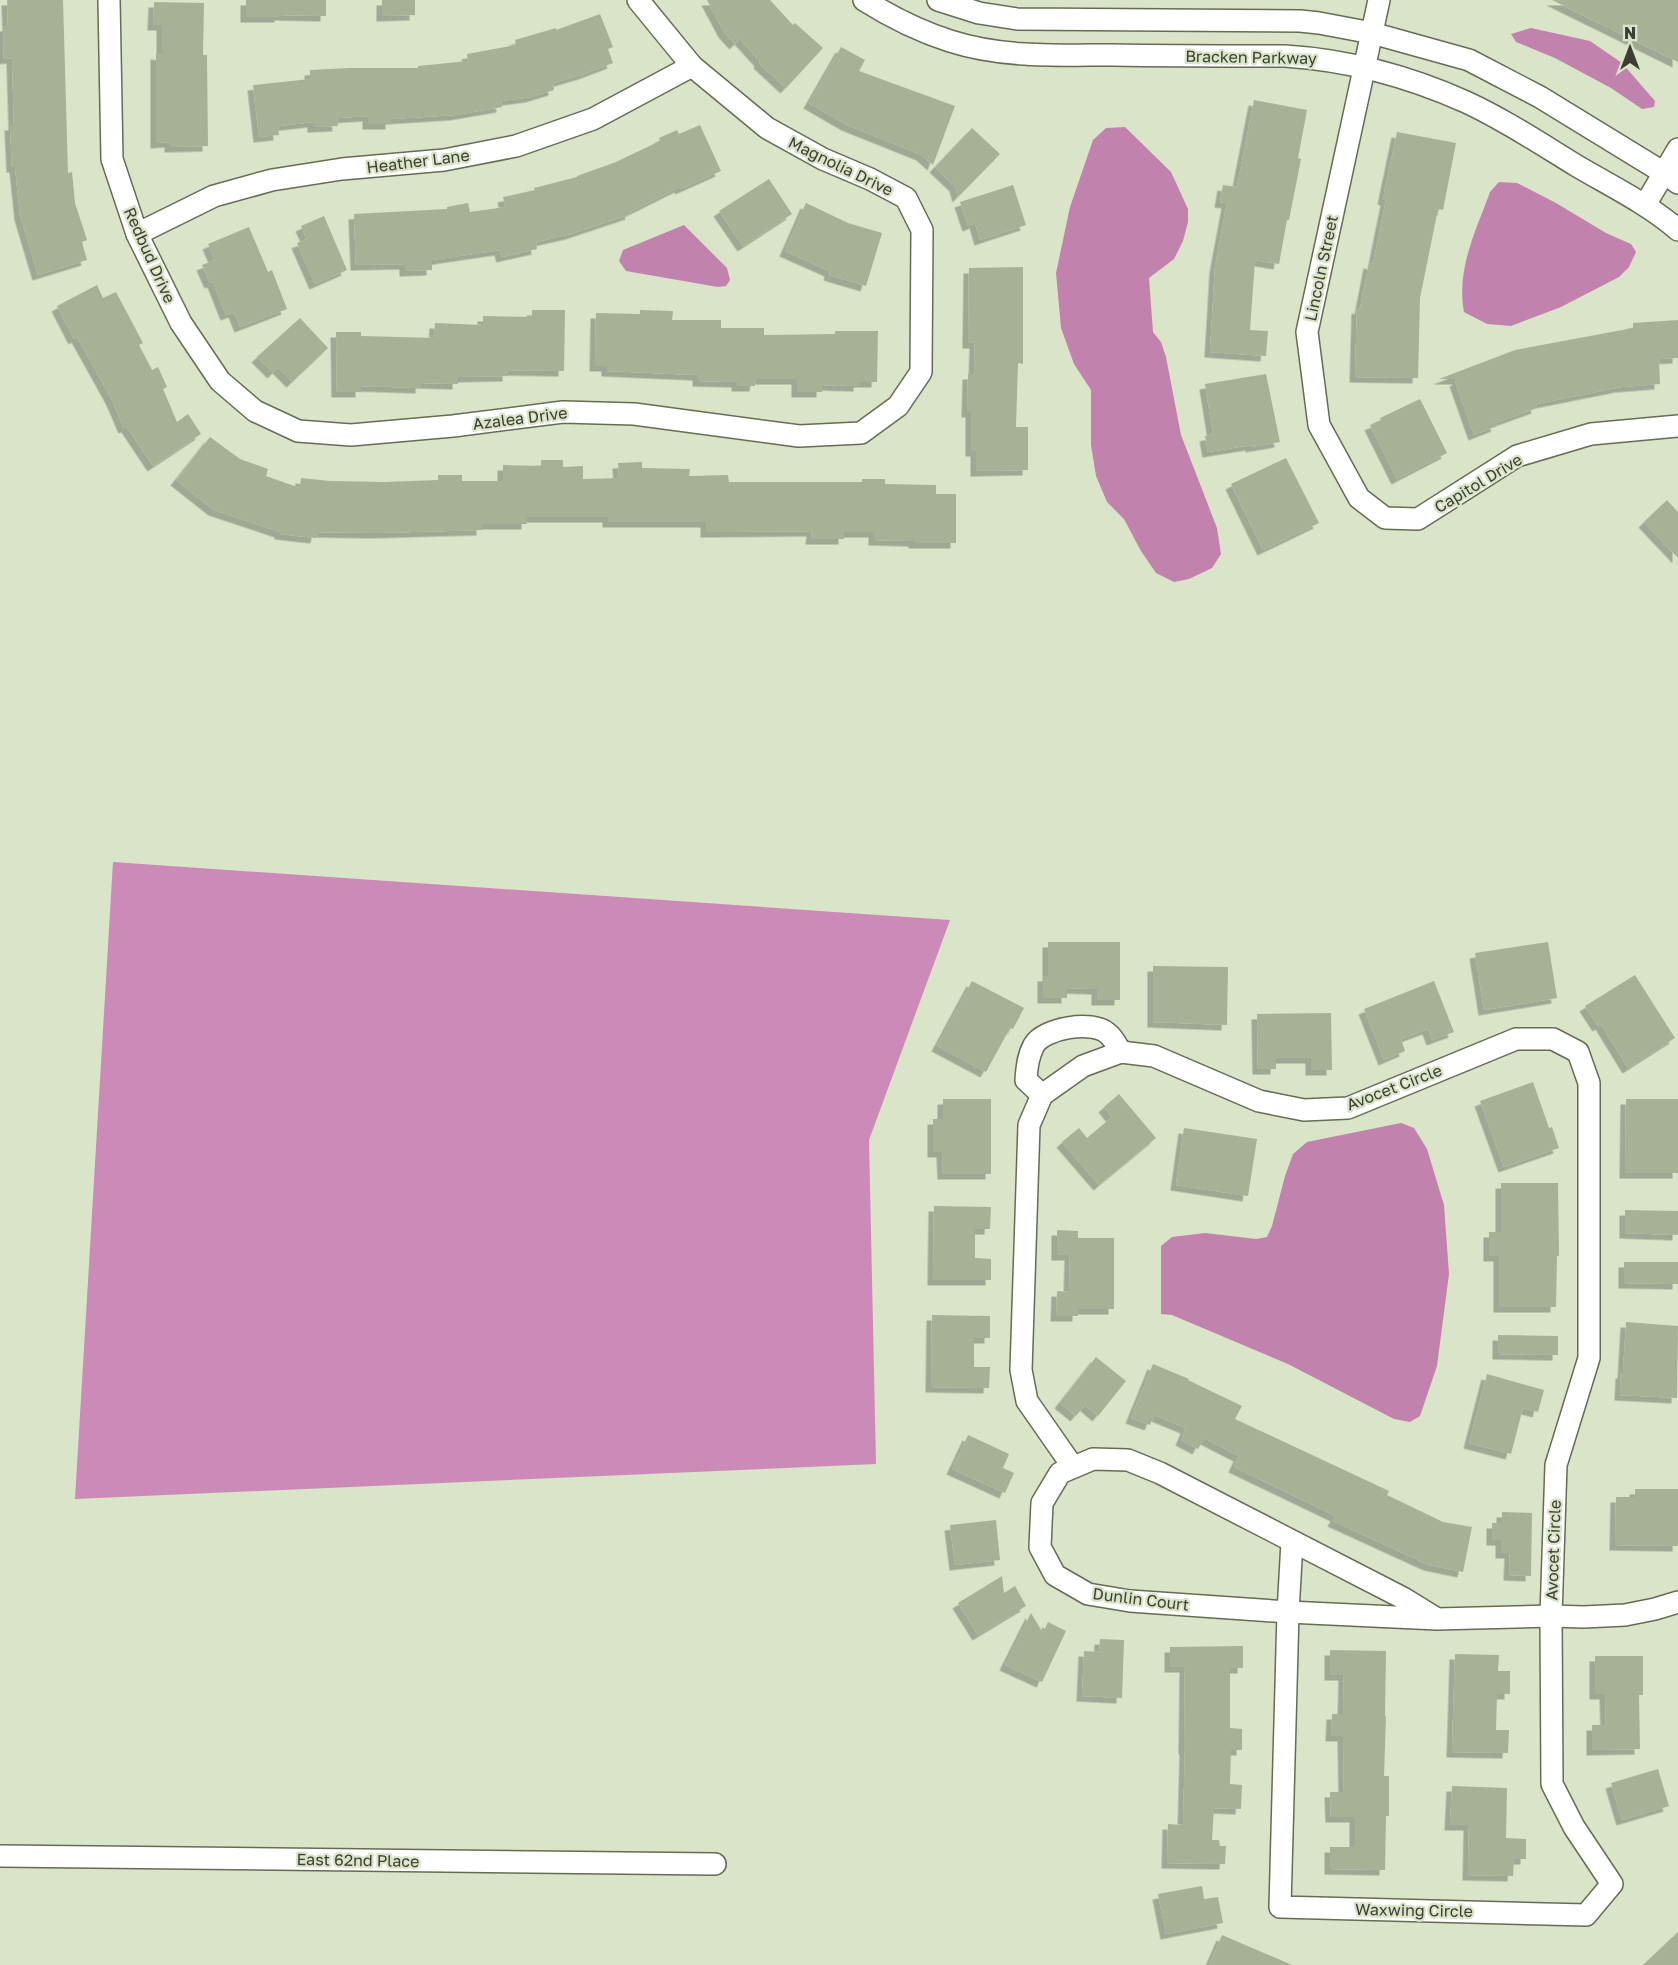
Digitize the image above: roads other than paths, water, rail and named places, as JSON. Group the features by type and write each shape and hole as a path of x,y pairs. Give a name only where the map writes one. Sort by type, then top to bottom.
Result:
{"street":[{"name":"Redbud Drive","path":"109,0 112,159 136,234 181,323 220,381 255,411"},
{"name":"Magnolia Drive","path":"638,0 692,66 767,128 823,159 870,179 906,198 922,230 921,372 898,406 861,433"},
{"name":"Bracken Parkway","path":"864,0 906,24 928,33 999,52 1022,55 1319,58 1415,81 1467,103 1645,205 1678,230"},
{"path":"938,0 979,13 1017,19 1300,21 1372,33 1469,60 1540,98 1671,178"},
{"name":"Lincoln Street","path":"1379,0 1307,332 1319,424 1359,498 1385,518"},
{"name":"Heather Lane","path":"136,234 214,196 272,180 342,169 444,160 516,146 593,118 692,66"},
{"path":"1645,205 1671,178 1678,149"},
{"name":"Azalea Drive","path":"255,411 298,431 351,435 453,426 563,412 634,414 799,436 861,433"},
{"name":"Capitol Drive","path":"1385,518 1418,519 1517,456 1591,434 1678,426"},
{"path":"1073,1467 1027,1401 1021,1370 1029,1125 1042,1095 1026,1080 1027,1062 1036,1042 1061,1028 1085,1025 1107,1032 1121,1052"},
{"name":"Avocet Circle","path":"1042,1095 1083,1066 1121,1052 1154,1056 1259,1101 1304,1110 1348,1108 1516,1039 1553,1039 1578,1052 1589,1083 1589,1358 1556,1465 1551,1616"},
{"name":"Dunlin Court","path":"1437,1619 1403,1598 1160,1473 1128,1460 1093,1459 1060,1473 1042,1503 1040,1547 1055,1575 1088,1594 1120,1600 1288,1612 1437,1619 1625,1615 1678,1602"},
{"name":"Waxwing Circle","path":"1292,1542 1280,1907 1586,1915 1612,1884 1574,1827 1552,1784 1551,1616"},
{"name":"East 62nd Place","path":"0,1856 716,1864"}]}
